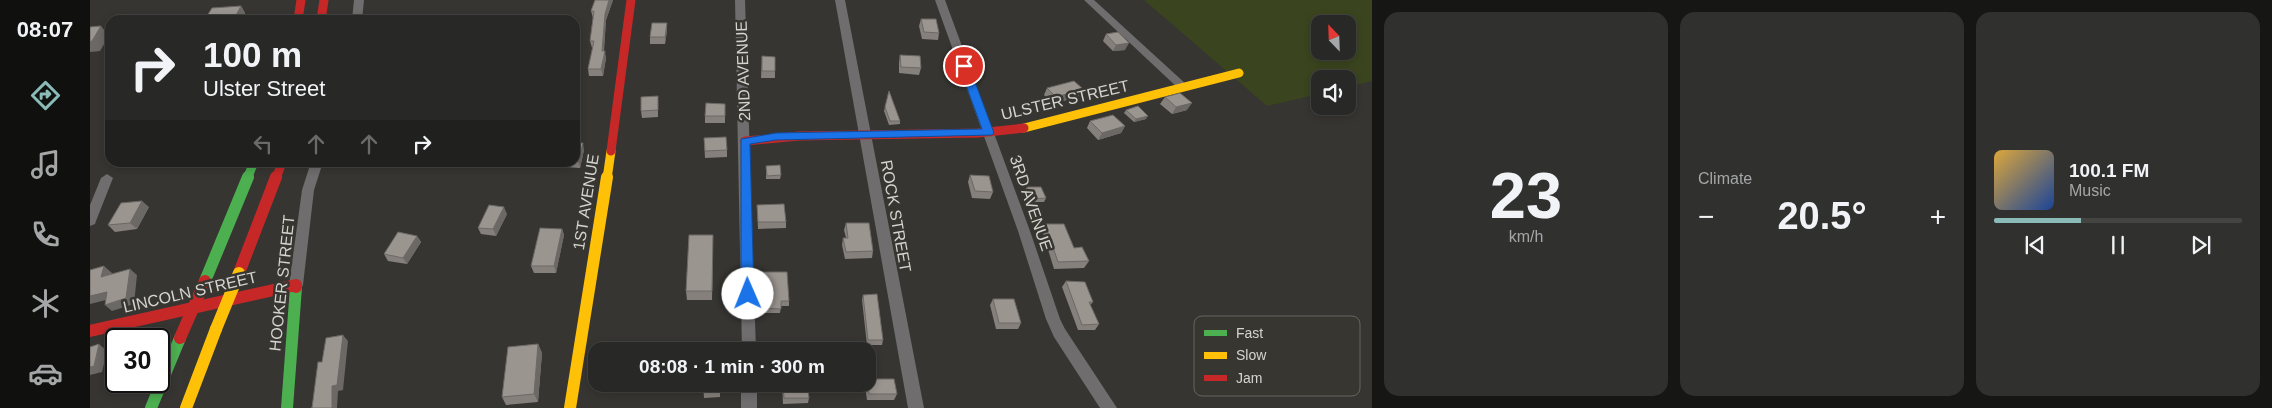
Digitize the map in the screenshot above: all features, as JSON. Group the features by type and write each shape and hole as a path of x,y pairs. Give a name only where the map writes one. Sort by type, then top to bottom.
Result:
{"street":[{"path":"299,15 301,0"},
{"path":"322,15 324,0"},
{"path":"358,15 359,0"},
{"name":"1ST AVENUE","path":"570,408 612,143 631,0"},
{"name":"2ND AVENUE","path":"740,0 745,142 748,342"},
{"name":"ROCK STREET","path":"840,0 916,408"},
{"name":"3RD AVENUE","path":"940,0 1052,319 1059,333 1109,408"},
{"path":"1089,0 1183,87"},
{"name":"ULSTER STREET","path":"745,142 776,136 988,133 1030,128 1239,73"},
{"path":"151,408 252,167"},
{"path":"186,408 280,167"},
{"name":"HOOKER STREET","path":"287,408 296,285 308,190 315,167"},
{"path":"90,221 107,178"},
{"name":"LINCOLN STREET","path":"90,332 296,285"},
{"path":"749,392 750,408"}],"green space":[{"path":"1144,0 1372,0 1372,81 1356,85 1356,70 1311,70 1311,96 1267,106"}],"building":[{"path":"595,0 609,0 605,14 602,51 605,51 601,69 588,69 594,41 590,41 594,11 591,11"},
{"path":"241,6 236,15 208,15 212,8"},
{"path":"921,19 936,19 939,33 924,32"},
{"path":"652,23 667,23 665,37 650,37"},
{"path":"101,26 92,41 90,42 90,27"},
{"path":"1118,32 1129,43 1116,45 1106,34"},
{"path":"900,55 920,56 921,68 901,67"},
{"path":"762,56 775,57 775,71 762,71"},
{"path":"1074,81 1083,89 1056,97 1047,88"},
{"path":"889,91 900,121 890,121 885,107"},
{"path":"1180,93 1192,103 1176,107 1165,97"},
{"path":"658,96 658,110 641,111 641,97"},
{"path":"706,103 725,104 725,116 705,116"},
{"path":"1138,106 1148,116 1136,119 1126,110"},
{"path":"1113,115 1125,126 1102,133 1090,121"},
{"path":"726,137 727,150 705,151 704,138"},
{"path":"580,143 583,143 580,154"},
{"path":"780,165 781,175 767,176 766,166"},
{"path":"970,175 989,176 993,192 975,191"},
{"path":"1027,187 1041,187 1046,198 1031,199"},
{"path":"142,201 130,223 108,225 121,203"},
{"path":"784,204 786,222 758,222 757,205"},
{"path":"489,205 504,207 493,229 478,228"},
{"path":"846,223 869,223 873,251 846,252 843,238 848,238"},
{"path":"1045,224 1064,224 1074,248 1082,247 1089,261 1058,262"},
{"path":"540,228 562,229 554,266 531,266"},
{"path":"398,232 417,236 403,258 384,254"},
{"path":"689,235 713,235 712,291 686,291"},
{"path":"104,266 101,277 130,269 126,298 105,305 107,292 90,296 90,270"},
{"path":"760,272 787,272 789,301 781,301 781,309 761,308"},
{"path":"1066,281 1085,282 1093,302 1089,302 1099,324 1082,325"},
{"path":"877,294 883,340 868,340 863,295"},
{"path":"993,299 1014,299 1021,323 999,323"},
{"path":"343,335 337,385 332,386 332,408 312,408 318,362 322,362 326,338"},
{"path":"99,344 94,366 90,367 90,347"},
{"path":"538,344 534,394 502,397 508,347"},
{"path":"876,379 894,379 897,394 869,394 869,392 876,392"},
{"path":"784,392 808,392 809,398 784,398"}],"traffic: fast":[{"path":"205,281 252,167"},
{"path":"287,408 296,287"},
{"path":"151,408 180,338"}],"traffic: slow":[{"path":"1024,128 1239,73"},
{"path":"570,408 611,151"},
{"path":"216,329 239,273"},
{"path":"186,408 216,329"}],"traffic: jam":[{"path":"299,15 301,0"},
{"path":"322,15 324,0"},
{"path":"611,151 631,0"},
{"path":"745,141 772,137 826,135 908,136 1001,132 1024,128"},
{"path":"239,273 280,167"},
{"path":"180,338 205,281"},
{"path":"90,331 296,285 296,287"}],"route":[{"path":"748,294 745,142 776,136 988,133 964,66"}]}
